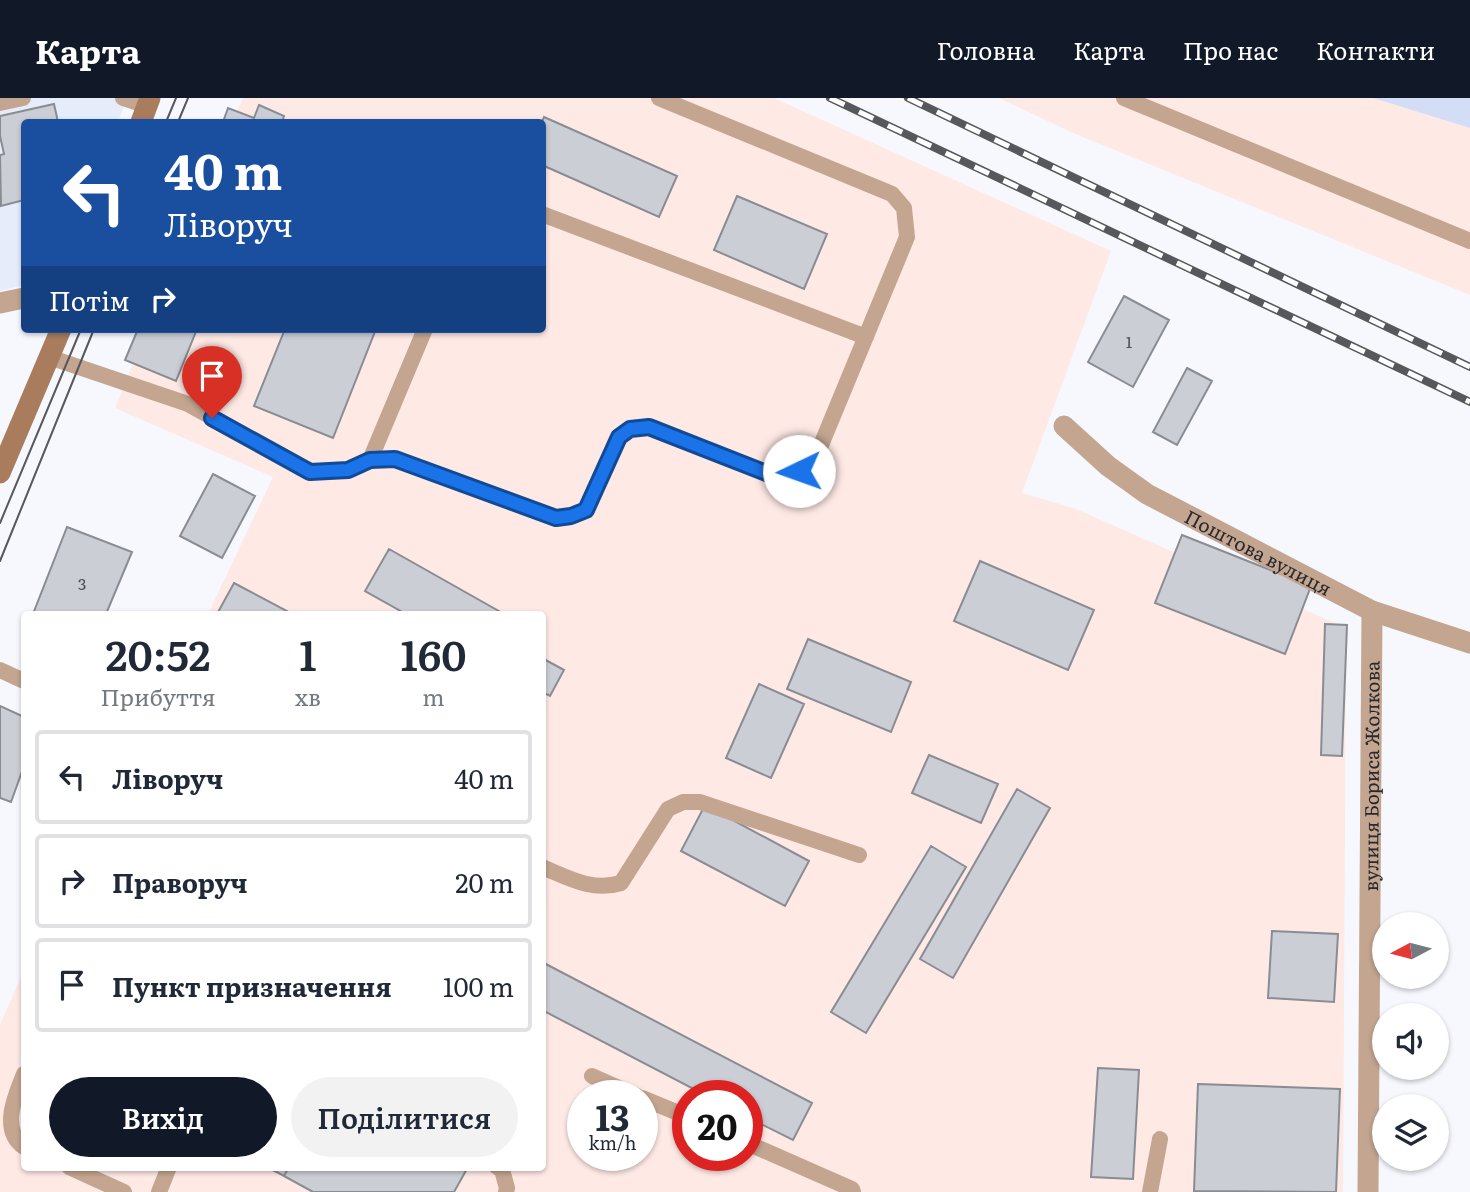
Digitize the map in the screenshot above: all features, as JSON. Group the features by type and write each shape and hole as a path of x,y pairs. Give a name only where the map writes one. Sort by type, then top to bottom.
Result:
{"street":[{"path":"0,303 21,299"},
{"path":"0,473 59,333"},
{"name":"Поштова вулиця","path":"1064,426 1108,466 1147,494 1372,611 1470,643"},
{"name":"вулиця Бориса Жолкова","path":"1368,1192 1372,611"}],"lane":[{"path":"0,103 23,98"},
{"path":"123,98 146,109"},
{"path":"49,357 188,404 310,472 348,470 370,460 395,459 556,518 586,510 619,437 630,429 649,427 774,476 799,471 814,462 907,237 904,208 892,194 659,98"},
{"path":"1124,98 1470,242"},
{"path":"546,216 866,337"},
{"path":"370,460 423,333"},
{"path":"0,670 21,680"},
{"path":"546,869 589,886 606,888 621,883 668,809 683,802 700,802 859,855"},
{"path":"592,1076 601,1080"},
{"path":"21,1082 12,1104 12,1130 21,1146"},
{"path":"1150,1192 1160,1139"},
{"path":"763,1150 852,1189 853,1192"},
{"path":"78,1171 124,1192"},
{"path":"159,1192 167,1171"},
{"path":"502,1171 506,1192"}],"shaded area":[{"path":"0,98 127,98 119,119 21,119 21,286 0,291"},
{"path":"243,98 774,98 1111,251 1022,493 1076,509 1346,628 1343,1192 0,1192 0,1025 21,977 21,1171 546,1171 546,611 209,611 273,477 115,408 145,333 546,333 546,119 233,119"},
{"path":"999,98 1373,98 1470,128 1470,295 1073,133"},
{"path":"1373,98 1470,98 1470,128"}],"building":[{"path":"54,104 57,119 21,119 21,201 1,206 0,155 4,154 0,116"},
{"path":"259,105 284,116 283,119 224,119 228,108 254,118"},
{"path":"544,117 677,176 659,217 546,167 546,119"},
{"path":"737,196 827,234 804,289 714,250"},
{"path":"1124,296 1169,320 1133,387 1088,362"},
{"path":"136,333 195,333 176,381 125,360"},
{"path":"283,333 374,333 333,438 254,406"},
{"path":"1187,368 1212,381 1177,445 1153,432"},
{"path":"213,474 255,496 222,558 180,536"},
{"path":"67,527 132,552 107,611 34,611"},
{"path":"1182,535 1311,586 1285,654 1155,603"},
{"path":"389,549 499,611 401,611 365,591"},
{"path":"980,561 1094,610 1068,670 954,621"},
{"path":"234,583 287,611 219,611"},
{"path":"1325,624 1347,625 1342,756 1321,755"},
{"path":"808,639 911,682 891,732 787,689"},
{"path":"546,660 564,670 550,696 546,694"},
{"path":"759,684 804,704 771,778 726,758"},
{"path":"0,706 21,716 21,774 11,802 0,798"},
{"path":"929,755 998,784 981,823 912,793"},
{"path":"1017,789 1050,808 953,978 920,959"},
{"path":"705,805 809,861 785,906 681,851"},
{"path":"931,846 966,867 866,1033 831,1012"},
{"path":"1272,931 1338,934 1334,1002 1268,998"},
{"path":"546,964 812,1103 793,1140 763,1125 763,1080 676,1080 546,1012"},
{"path":"1098,1068 1139,1070 1133,1179 1091,1177"},
{"path":"1198,1084 1340,1089 1336,1192 1194,1191"},
{"path":"287,1171 466,1171 454,1192 313,1192 284,1176"}],"tram line":[{"path":"167,119 176,98"},
{"path":"179,119 188,98"},
{"path":"0,523 79,333"},
{"path":"0,561 92,333"}],"railway":[{"path":"830,98 1470,402"},
{"path":"908,98 1470,367"}],"route":[{"path":"212,418 310,472 348,470 370,460 395,459 556,518 586,510 619,437 630,429 649,427 774,476 799,471"}]}
